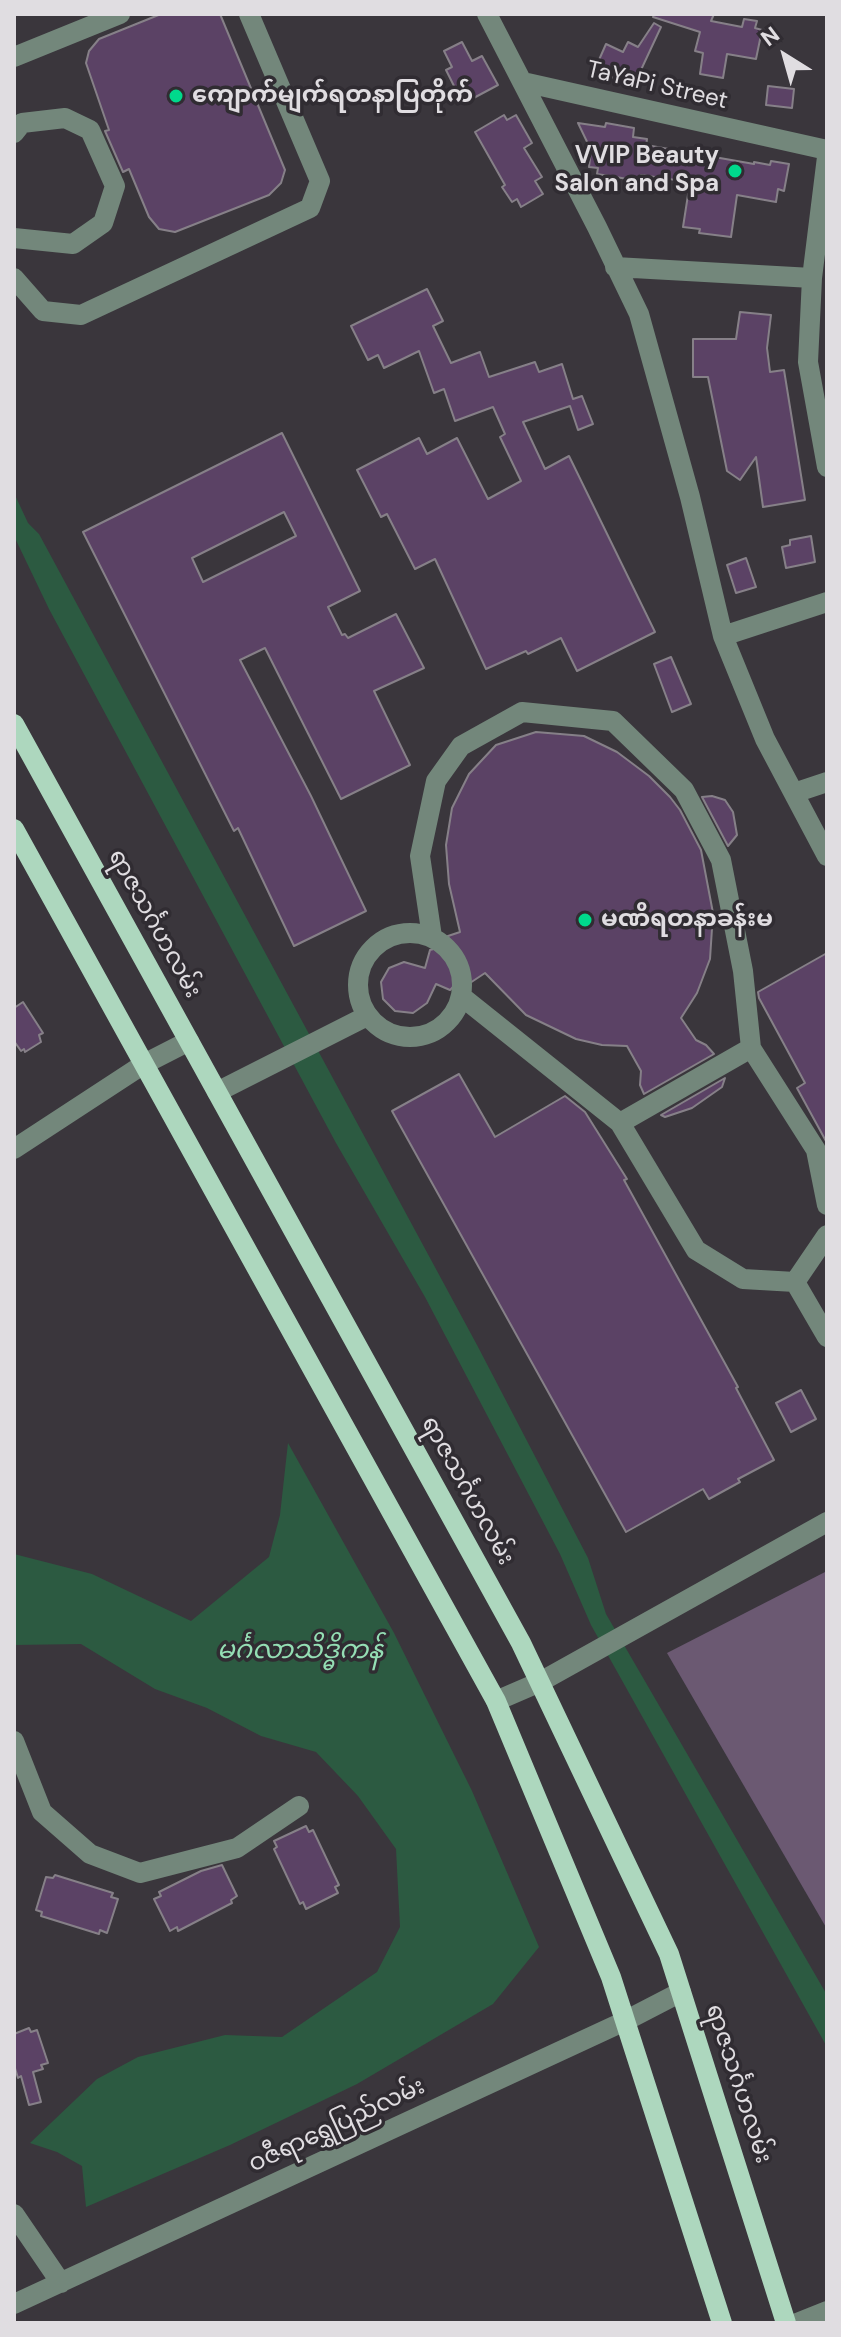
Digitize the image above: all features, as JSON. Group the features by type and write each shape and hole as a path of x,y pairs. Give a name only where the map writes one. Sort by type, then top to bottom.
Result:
{"main road":[{"name":"ရာဇသင်္ဂဟလမ်း","path":"14,724 540,1682 669,1954 786,2323"},
{"path":"14,829 496,1701 611,1977 722,2323"}],"street":[{"path":"14,57 120,14"},
{"path":"14,278 43,311 81,315 310,208 320,181 249,14"},
{"path":"487,14 639,314 690,497 723,636 765,739 827,856"},
{"name":"TaYaPi Street","path":"523,82 827,150"},
{"path":"14,133 22,123 65,118 90,130 115,186 103,223 73,244 14,238"},
{"path":"827,157 812,278 808,362 827,467"},
{"path":"615,267 812,278"},
{"path":"723,636 827,602"},
{"path":"432,937 420,856 436,781 461,746 522,712 613,721 684,790 721,860 743,971 751,1048 816,1150 827,1205"},
{"path":"794,793 827,782"},
{"path":"398,934 421,934 442,943 457,962 461,996 451,1017 433,1031 422,1035 398,1036 377,1026 367,1016 357,985 369,953 377,944 398,934"},
{"path":"461,996 620,1123 696,1250 743,1279 795,1282"},
{"path":"217,1092 367,1016"},
{"path":"14,1149 144,1064 189,1041"},
{"path":"620,1123 751,1048"},
{"path":"795,1282 827,1235"},
{"path":"795,1282 827,1337"},
{"path":"496,1701 540,1682 827,1522"},
{"path":"14,1741 42,1812 90,1854 140,1873 237,1848 299,1806"},
{"name":"ဝဇီရာရွှေပြည်လမ်း","path":"14,2304 625,2021 681,1992"},
{"path":"14,2214 61,2283"},
{"path":"797,2323 827,2311"}],"shaded area":[{"path":"827,1571 827,1929 667,1653"}],"water":[{"path":"14,493 477,1345 588,1558 606,1614 827,1995 827,2047 591,1625 560,1554 425,1297 336,1143 49,609 14,536"},
{"name":"မင်္ဂလာသိဒ္ဓိကန်","path":"288,1443 394,1633 472,1791 539,1947 493,2004 357,2084 230,2145 86,2207 82,2166 57,2152 30,2143 97,2079 138,2057 225,2035 282,2037 377,1972 400,1927 396,1849 358,1796 316,1752 261,1736 207,1708 155,1689 81,1644 14,1645 14,1554 92,1574 191,1621 269,1557 280,1515"}],"building":[{"name":"ကျောက်မျက်ရတနာပြတိုက်","path":"161,14 220,14 285,170 281,183 269,195 175,232 159,229 149,217 129,169 123,172 105,131 109,130 86,63 89,51 99,39"},
{"path":"654,14 714,14 711,21 742,27 744,19 757,21 755,28 762,30 756,59 727,54 723,78 700,74 703,53 695,51 700,32 653,17"},
{"path":"654,23 661,27 633,87 595,69 606,44 623,52 628,42 638,47"},
{"path":"462,42 472,61 482,56 498,85 468,101 462,90 457,92 446,70 452,67 444,51"},
{"path":"768,86 794,89 792,108 766,105"},
{"path":"504,115 507,120 516,115 532,143 524,148 542,177 535,181 543,194 521,207 517,199 512,202 502,187 505,185 475,132"},
{"path":"578,123 605,127 606,123 634,128 633,137 647,139 646,145 754,164 770,165 771,161 789,164 784,191 778,189 776,202 737,195 731,237 699,233 700,229 683,227 690,182 641,175 640,181 597,174 598,168 589,167 591,150"},
{"path":"427,289 443,321 433,326 451,363 480,352 489,377 535,362 539,372 562,364 573,399 582,396 593,424 578,430 570,406 523,422 545,469 569,456 655,632 577,671 561,638 486,669 435,559 415,569 387,514 381,517 357,470 419,438 427,454 457,438 488,499 521,481 500,437 505,434 493,407 455,421 444,389 434,393 419,351 384,368 378,355 368,360 351,326"},
{"path":"740,312 771,315 767,348 770,372 784,370 805,500 763,507 756,457 740,480 727,471 708,377 693,377 693,339 736,339"},
{"path":"282,433 360,591 328,607 342,635 348,638 396,614 424,668 374,691 410,765 341,799 265,648 240,660 311,796 366,911 294,946 238,828 234,831 83,532","holes":["284,512 296,536 203,582 192,558"]},
{"path":"811,536 815,562 786,568 782,547 790,545 790,540"},
{"path":"746,558 756,587 736,593 727,565"},
{"path":"671,657 691,704 672,712 654,664"},
{"name":"မဏိရတနာခန်းမ","path":"536,732 584,736 617,752 649,776 670,797 701,850 713,913 710,959 697,993 681,1018 696,1040 714,1054 644,1094 640,1085 641,1071 627,1046 602,1045 576,1039 526,1015 485,973 467,985 456,984 450,990 436,984 427,1003 413,1013 395,1011 383,999 381,982 389,968 404,962 425,968 430,950 441,947 445,937 460,932 449,884 446,845 452,808 469,774 496,745"},
{"path":"702,797 725,800 733,812 737,835 728,846"},
{"path":"827,953 827,1143 797,1088 805,1083 758,992"},
{"path":"23,1002 43,1033 39,1035 41,1042 25,1052 14,1041 14,1008"},
{"path":"459,1074 495,1137 565,1096 585,1112 627,1179 624,1180 738,1387 774,1460 709,1499 703,1489 626,1532 392,1111"},
{"path":"725,1078 722,1087 692,1108 665,1117 661,1115"},
{"path":"801,1390 816,1419 791,1432 776,1403"},
{"path":"306,1826 309,1832 313,1830 339,1885 335,1887 338,1893 306,1909 303,1902 300,1904 274,1849 277,1847 274,1841"},
{"path":"222,1865 237,1896 231,1900 232,1903 178,1931 177,1927 170,1931 154,1899 161,1896 159,1892 201,1871"},
{"path":"55,1875 113,1893 111,1897 118,1899 107,1933 100,1930 99,1934 41,1916 42,1912 36,1910 46,1877 53,1878"},
{"path":"29,2028 31,2032 37,2030 48,2063 41,2065 43,2069 33,2072 41,2102 29,2105 21,2076 18,2078 14,2065 14,2034"}],"place":[{"name":"ကျောက်မျက်ရတနာပြတိုက်","path":"176,96"},
{"name":"VVIP Beauty Salon and Spa","path":"735,171"},
{"name":"မဏိရတနာခန်းမ","path":"585,920"}]}
